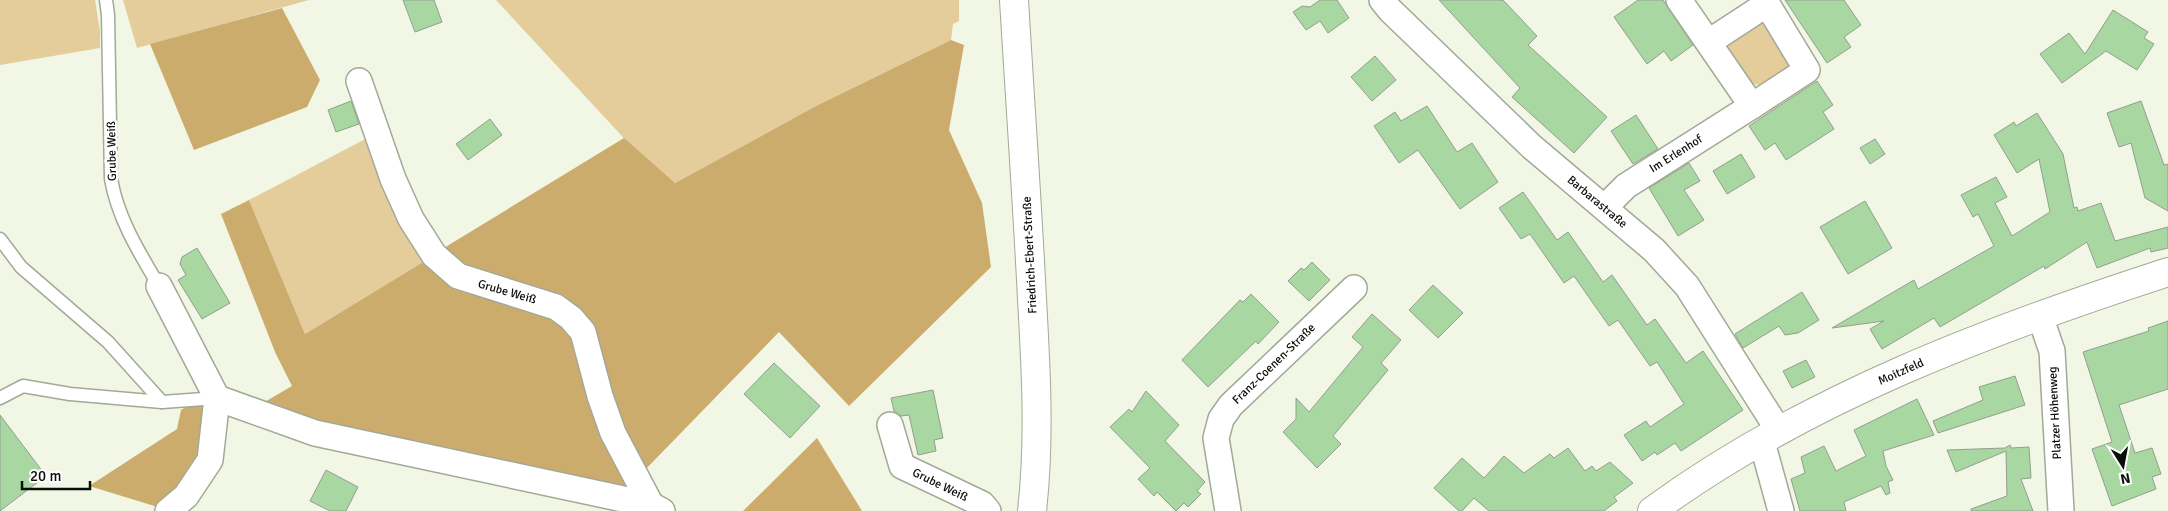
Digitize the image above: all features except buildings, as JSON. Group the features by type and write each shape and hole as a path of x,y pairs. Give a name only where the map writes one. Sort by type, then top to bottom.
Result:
{"main road":[{"name":"Friedrich-Ebert-Straße","path":"1014,0 1027,184 1034,344 1035,481 1032,511"},
{"name":"Moitzfeld","path":"1652,511 1676,493 1771,436 1904,369 2040,316 2168,272"}],"street":[{"name":"Barbarastraße","path":"1382,0 1390,10 1532,147 1654,250 1687,286 1771,436 1781,511"},
{"path":"1680,0 1752,106"},
{"name":"Im Erlenhof","path":"1605,208 1626,186 1807,70 1767,4 1709,42"},
{"name":"Grube Weiß","path":"359,81 393,179 411,218 434,255 445,268 458,276 556,307 572,318 583,332 600,396 613,433 656,508"},
{"name":"Grube Weiß","path":"159,286 217,398 315,433 656,508"},
{"name":"Franz-Coenen-Straße","path":"1228,511 1216,438 1221,420 1231,405 1354,288"},
{"name":"Platzer Höhenweg","path":"2040,316 2052,350 2061,511"},
{"path":"168,511 186,496 210,460 217,398"},
{"name":"Grube Weiß","path":"890,425 902,466 982,504 988,511"}],"lane":[{"name":"Grube Weiß","path":"106,0 108,15 111,179 114,197 121,216 159,286"},
{"path":"0,239 22,267 108,342 162,402"},
{"name":"Grube Weiß","path":"0,398 23,386 70,394 162,402 217,398"}],"shaded area":[{"path":"0,0 95,0 100,31 100,48 0,65"},
{"path":"123,0 309,0 137,48"},
{"path":"496,0 959,0 959,21 953,24 951,40 816,106 675,183 633,148"},
{"path":"282,8 320,80 307,107 194,150 150,44"},
{"path":"1758,20 1766,22 1790,64 1789,67 1760,85 1752,84 1726,44"},
{"path":"951,40 964,45 949,130 982,203 991,267 849,406 779,332 642,473 620,434 588,328 476,276 439,251 624,138 675,183 816,106"},
{"path":"371,136 428,259 305,334 249,200"},
{"path":"249,200 305,334 428,259 566,322 631,483 626,487 343,432 263,403 292,386 275,352 221,214"},
{"path":"206,395 196,460 186,480 161,508 89,486 177,429 181,410"},
{"path":"817,438 862,511 743,511"}]}
